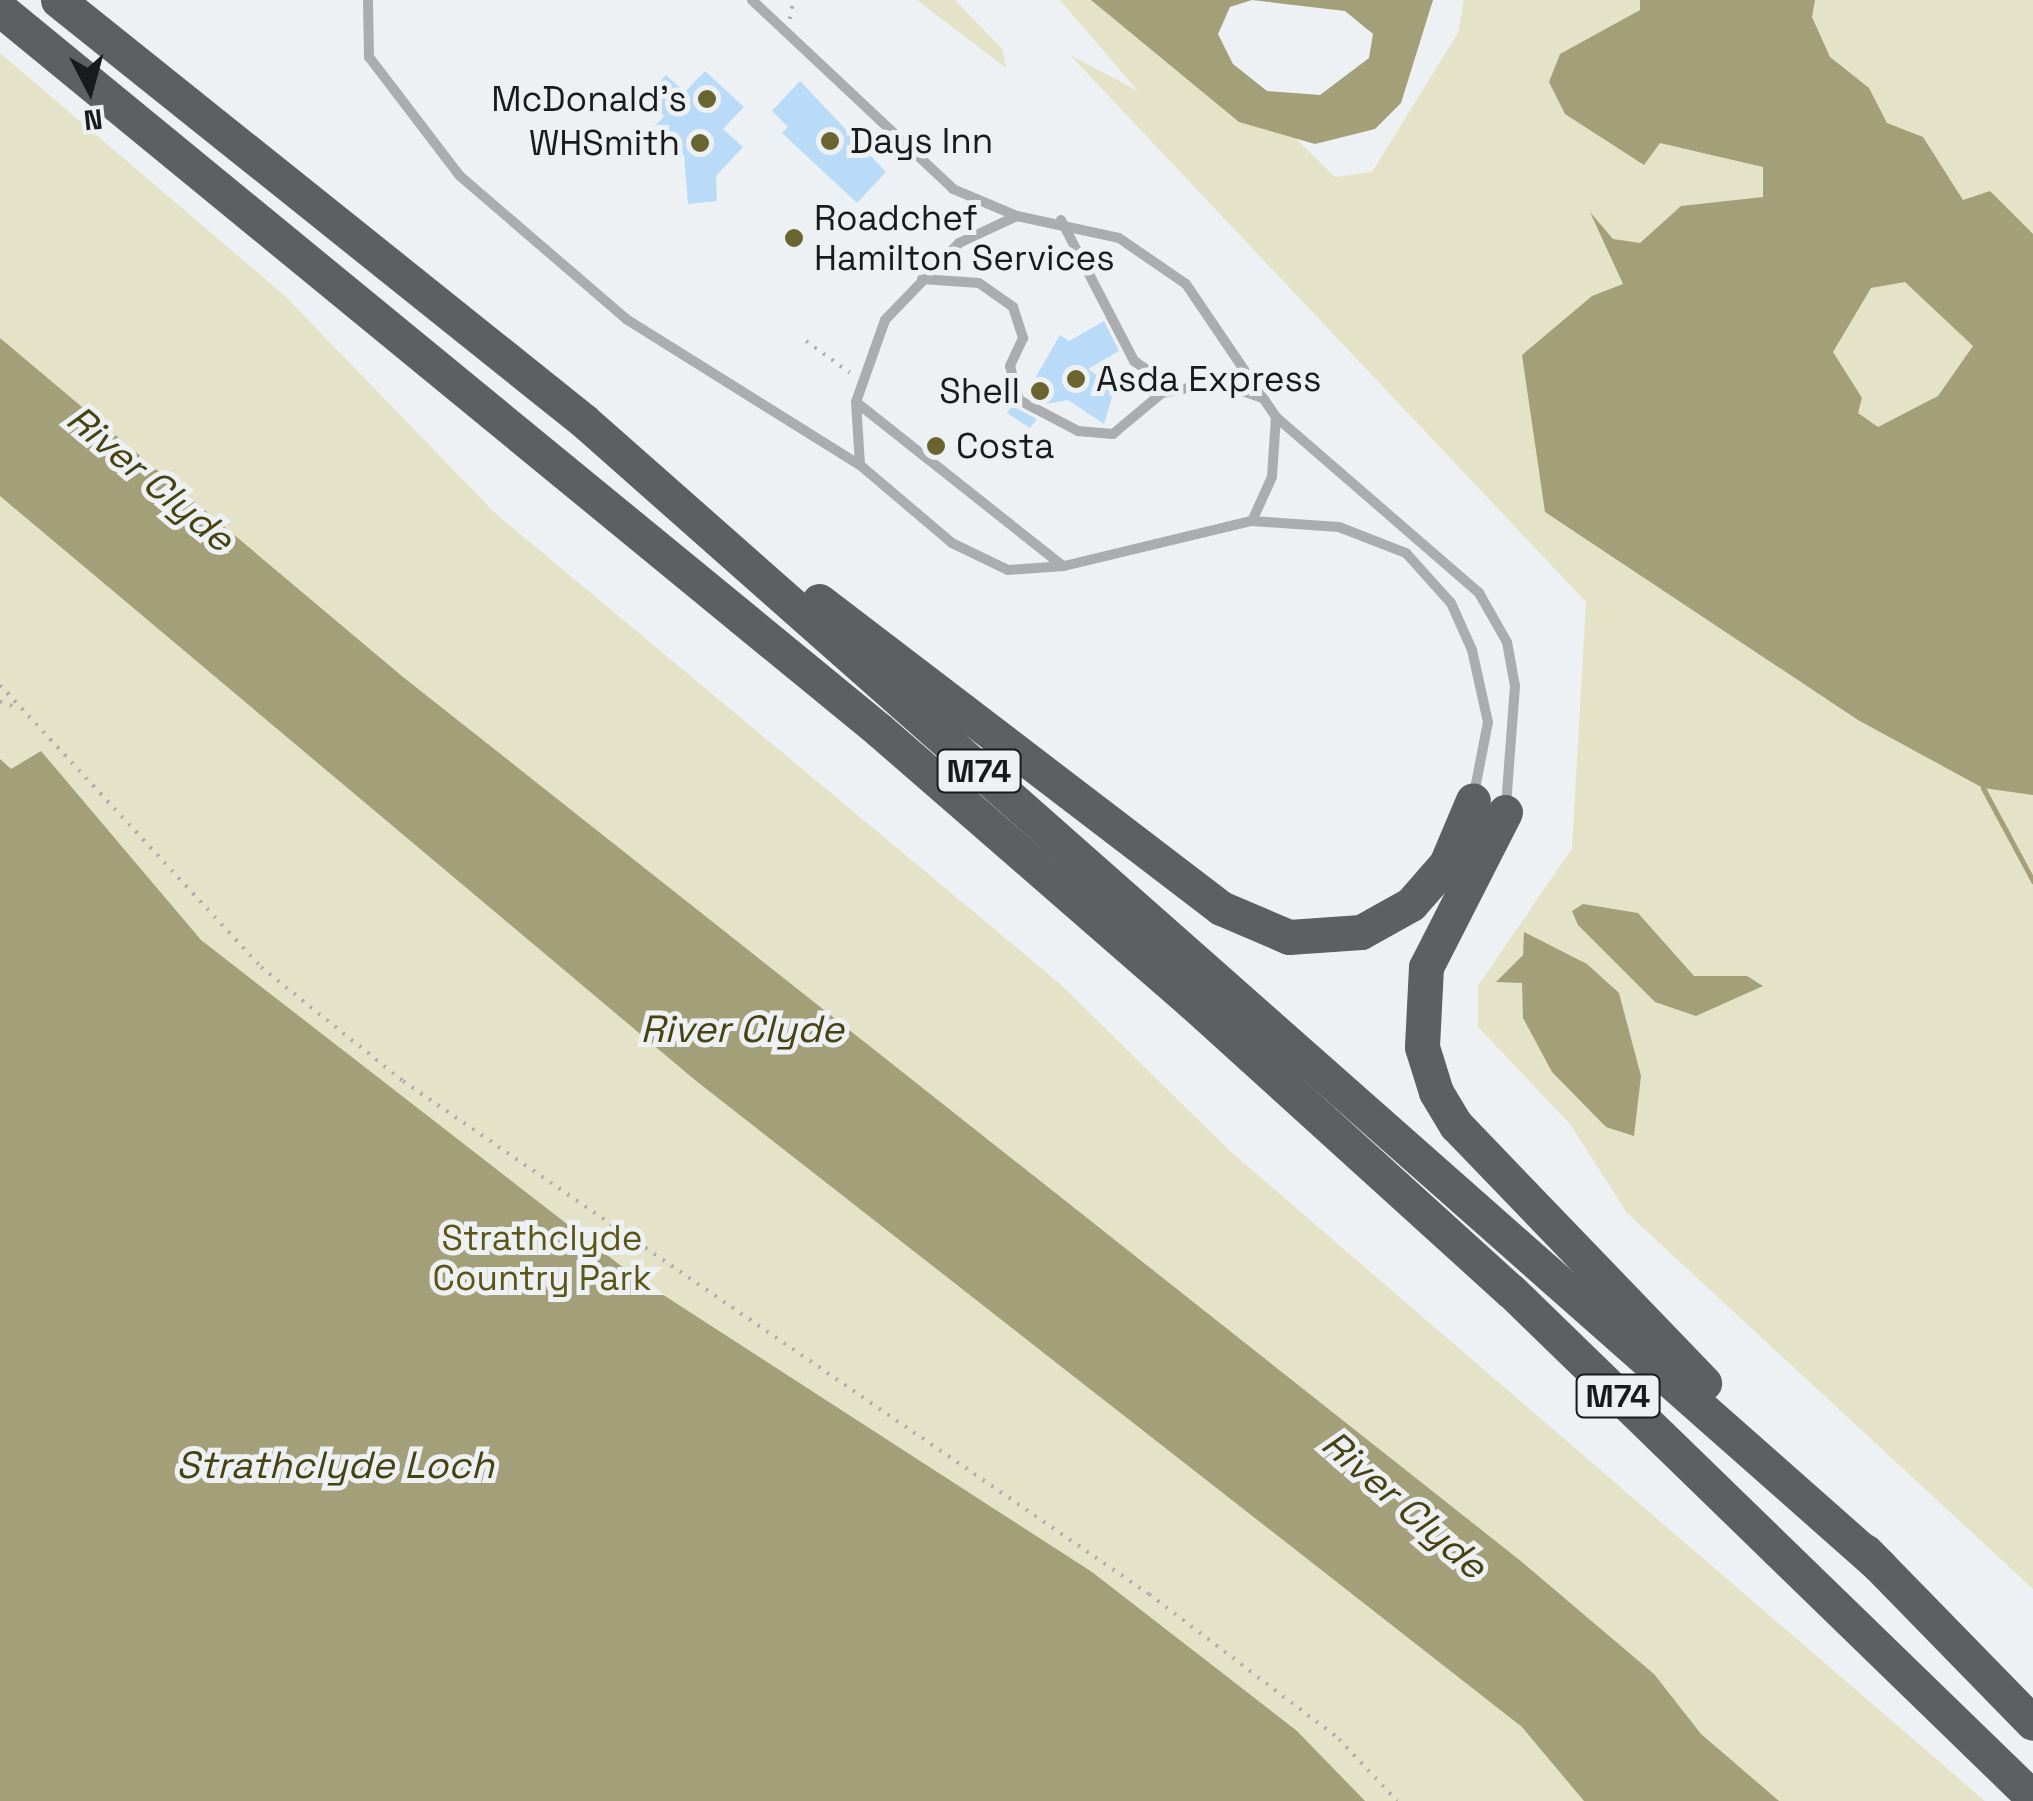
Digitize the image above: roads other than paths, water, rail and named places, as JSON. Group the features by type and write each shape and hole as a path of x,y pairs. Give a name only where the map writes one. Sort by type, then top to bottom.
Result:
{"highway":[{"name":"M74","path":"58,0 584,422 1880,1566 2033,1723"},
{"name":"M74","path":"0,9 879,730 1193,1004 1512,1291 2033,1798"},
{"path":"584,422 1221,908 1289,936 1361,932 1411,904 1489,806"},
{"path":"1489,806 1426,967 1422,1047 1436,1092 1456,1125 1880,1566"}],"lane":[{"path":"368,0 369,57 460,176 626,319 860,465 952,543 1008,570 1064,566 1252,521 1339,527 1406,553 1451,604 1488,722 1489,806"},
{"path":"752,0 788,28 952,190 1017,216 1061,220 1119,238 1186,284 1276,417 1479,593 1506,642 1519,728 1489,806"},
{"path":"860,465 856,402 884,320 959,243 1017,216"},
{"path":"1061,220 1134,361 1177,390"},
{"path":"922,278 978,284 1013,307 1023,338 1010,366 1019,400 1078,431 1112,434 1177,390 1226,385 1263,398"},
{"path":"856,402 1064,566"},
{"path":"1252,521 1272,477 1276,417"}],"water":[{"path":"1091,0 1252,0 1433,0 1401,103 1375,129 1315,144 1239,122","holes":["1252,0 1345,11 1373,34 1369,58 1320,95 1267,91 1233,64 1218,34 1230,7"]},
{"path":"1640,0 1815,0 1812,17 1830,57 1869,88 1887,123 1923,137 1963,200 1990,191 2033,234 2033,795 1983,788 1858,720 1545,512 1522,355 1592,296 1623,284 1590,212 1613,239 1640,243 1681,206 1763,197 1763,167 1660,143 1644,165 1565,114 1549,82 1560,54 1640,10","holes":["1905,282 1973,346 1938,396 1878,427 1858,413 1862,398 1833,352 1871,288"]},
{"name":"River Clyde","path":"0,338 403,677 1522,1562 1654,1674 1701,1734 1779,1801 1584,1801 1522,1727 695,1080 0,496"},
{"name":"Strathclyde Loch","path":"41,751 201,940 634,1276 1092,1572 1297,1731 1365,1801 0,1801 0,759 11,769"},
{"path":"1583,904 1638,913 1694,976 1747,976 1763,986 1696,1016 1655,1002 1578,925 1572,911"},
{"path":"1524,932 1587,964 1619,993 1641,1076 1634,1136 1606,1127 1552,1072 1523,1018 1522,983 1496,982 1523,955"}],"waterway":[{"path":"1983,788 2033,881"}],"place":[{"name":"McDonald's","path":"707,99"},
{"name":"Days Inn","path":"830,141"},
{"name":"WHSmith","path":"700,143"},
{"name":"Roadchef Hamilton Services","path":"794,238"},
{"name":"Asda Express","path":"1076,379"},
{"name":"Shell","path":"1040,391"},
{"name":"Costa","path":"936,446"}],"park label":[{"name":"Strathclyde Country Park","path":"542,1258"}]}
